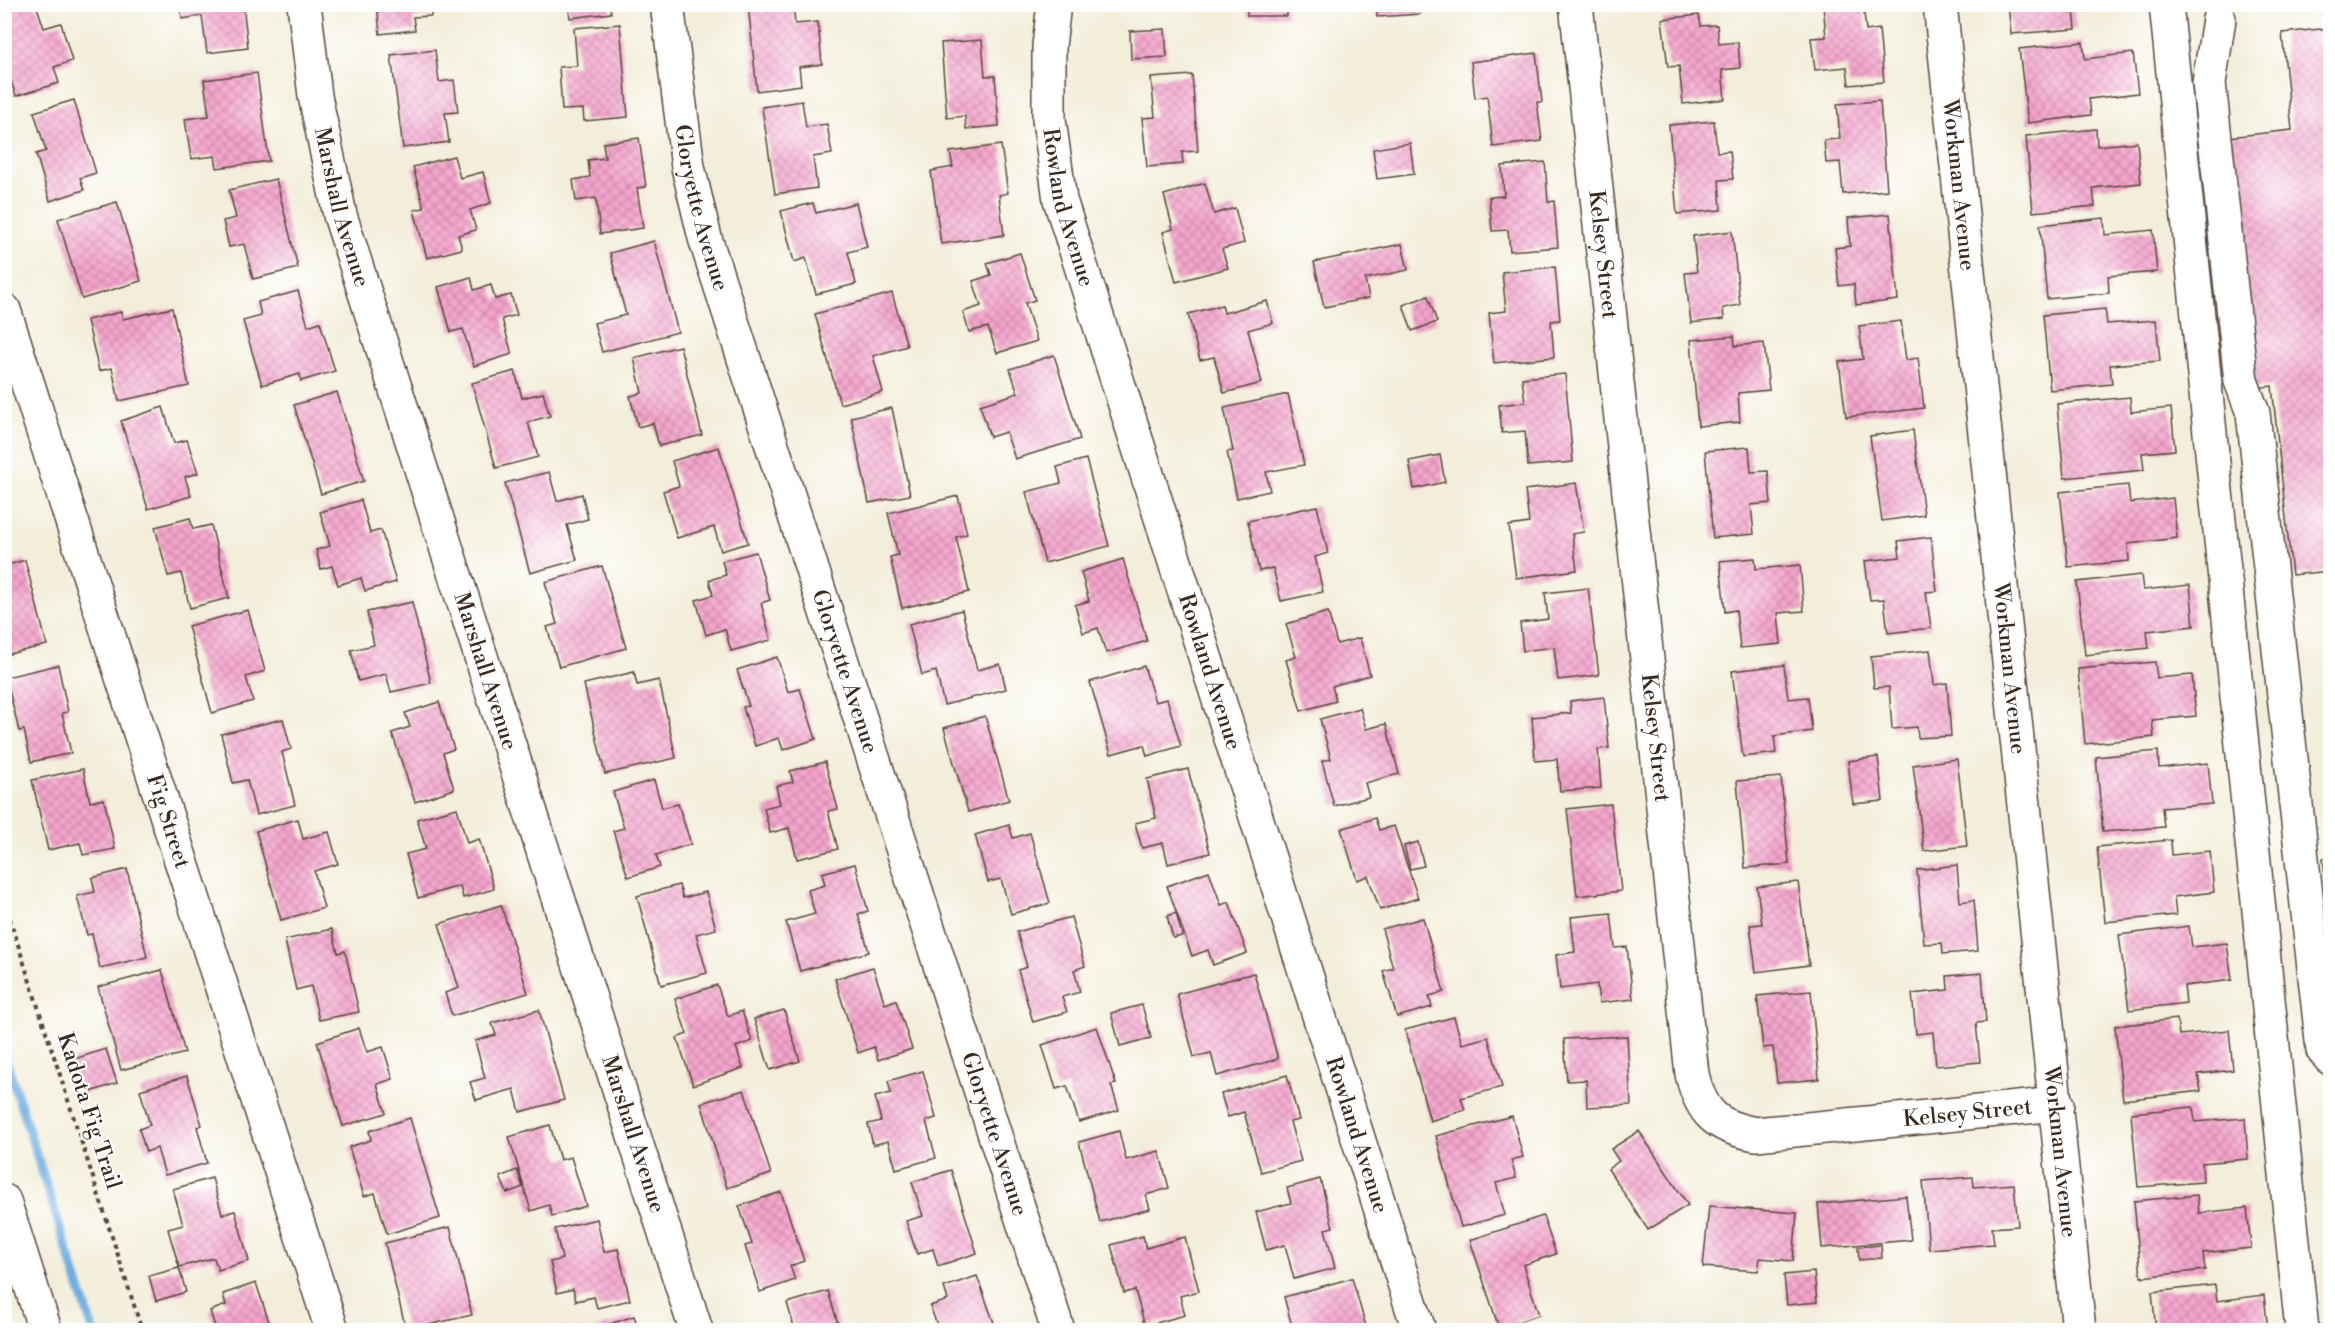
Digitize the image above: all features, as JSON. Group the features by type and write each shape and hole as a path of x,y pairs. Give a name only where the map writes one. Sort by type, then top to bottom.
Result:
{"street":[{"name":"Marshall Avenue","path":"304,4 315,96 340,215 696,1330"},
{"name":"Gloryette Avenue","path":"667,4 688,167 705,238 1058,1330"},
{"name":"Rowland Avenue","path":"1054,4 1049,46 1049,119 1060,201 1419,1330"},
{"name":"Kelsey Street","path":"1576,4 1690,1062 1698,1098 1712,1117 1732,1130 1755,1134 2057,1104"},
{"name":"Workman Avenue","path":"1940,4 2079,1330"},
{"path":"2166,4 2302,1330"},
{"path":"2219,19 2209,83 2241,381 2253,413 2323,1050 2331,1059"},
{"name":"Fig Street","path":"4,310 332,1330"},
{"path":"4,1201 45,1330"}],"path":[{"name":"Kadota Fig Trail","path":"4,901 142,1330"}],"building":[{"path":"4,4 36,4 44,28 61,23 72,61 54,67 59,83 16,96 4,60"},
{"path":"180,4 243,4 248,48 207,53 202,16 182,19"},
{"path":"377,4 430,4 431,16 413,17 415,30 380,34"},
{"path":"568,4 610,4 611,13 570,18"},
{"path":"748,4 793,4 795,24 818,22 822,64 799,67 801,85 757,91"},
{"path":"1247,4 1287,4 1287,16 1247,16"},
{"path":"1376,4 1419,4 1420,14 1377,17"},
{"path":"1823,4 1863,4 1866,31 1879,29 1884,82 1849,85 1847,67 1815,70 1811,38 1826,37"},
{"path":"2008,4 2118,4 2118,6 2074,10 2076,29 2011,34"},
{"path":"1699,15 1701,26 1717,25 1719,44 1738,42 1740,68 1722,70 1725,99 1683,104 1679,66 1668,67 1662,19"},
{"path":"620,24 628,117 584,121 583,109 562,110 559,67 577,66 574,28"},
{"path":"2330,28 2330,571 2292,575 2272,386 2255,388 2229,137 2292,130 2282,33"},
{"path":"1165,29 1167,57 1131,59 1130,31"},
{"path":"982,40 985,76 995,76 999,126 966,129 965,116 947,118 941,43"},
{"path":"2083,42 2085,59 2133,53 2138,93 2089,99 2091,115 2028,123 2019,49"},
{"path":"435,50 439,82 454,80 458,112 445,113 449,142 403,148 391,55"},
{"path":"1536,53 1542,102 1537,102 1542,141 1493,147 1487,96 1475,98 1471,62"},
{"path":"257,73 269,161 217,168 215,156 191,159 185,119 209,116 204,80"},
{"path":"1192,75 1198,151 1182,152 1183,164 1147,167 1142,118 1155,117 1151,78"},
{"path":"74,100 96,173 80,178 84,190 50,201 36,154 46,151 34,112"},
{"path":"802,101 806,127 827,124 832,154 813,157 817,188 775,194 762,107"},
{"path":"1880,101 1887,190 1843,194 1840,162 1826,163 1824,140 1840,139 1837,104"},
{"path":"1714,121 1717,152 1730,151 1733,179 1719,180 1721,210 1677,214 1669,125"},
{"path":"2096,129 2097,146 2137,142 2141,183 2093,188 2095,206 2033,212 2026,136"},
{"path":"639,138 646,187 637,188 643,228 600,234 596,198 576,201 573,180 590,177 588,160 605,158 603,143"},
{"path":"1410,143 1414,174 1377,179 1373,149"},
{"path":"1001,145 1008,193 999,195 1004,235 941,244 931,171 953,167 950,152"},
{"path":"454,156 460,178 483,172 491,203 470,210 476,230 458,235 462,249 427,258 414,210 424,208 413,167"},
{"path":"1545,162 1548,202 1554,201 1558,247 1510,251 1508,230 1492,231 1489,197 1504,196 1502,166"},
{"path":"276,179 298,268 253,279 244,244 229,247 223,221 236,218 229,190"},
{"path":"1205,183 1214,214 1235,208 1244,243 1222,249 1228,268 1176,282 1163,232 1173,229 1164,195"},
{"path":"117,202 141,281 82,299 58,219"},
{"path":"813,203 816,213 856,203 867,247 848,252 856,284 816,294 806,258 794,262 781,211"},
{"path":"1890,214 1898,300 1856,305 1854,284 1839,286 1835,248 1850,246 1848,218"},
{"path":"2104,218 2105,235 2153,230 2157,272 2108,276 2109,293 2047,299 2040,225"},
{"path":"1732,231 1740,305 1723,308 1724,319 1691,323 1685,273 1697,272 1693,236"},
{"path":"654,241 678,332 602,352 594,323 626,315 610,253"},
{"path":"1402,244 1408,270 1365,279 1369,298 1324,307 1314,262"},
{"path":"1020,253 1035,300 1025,303 1037,341 997,353 988,327 969,332 963,312 981,306 973,281 991,275 987,263"},
{"path":"1555,267 1560,320 1551,321 1554,357 1494,363 1489,313 1506,311 1502,272"},
{"path":"471,277 474,290 491,285 495,299 511,295 517,315 502,319 512,354 474,366 463,329 451,332 438,287"},
{"path":"298,291 308,326 320,322 335,371 301,381 300,374 262,385 243,321 261,316 258,302"},
{"path":"892,293 907,346 873,356 883,392 840,404 815,314"},
{"path":"1428,296 1437,322 1412,331 1403,305"},
{"path":"1267,301 1273,323 1248,330 1262,383 1224,393 1214,357 1200,360 1188,314 1222,305 1224,313"},
{"path":"172,308 189,386 119,401 112,368 99,371 87,320 121,312 123,319"},
{"path":"2105,309 2107,324 2156,320 2160,361 2110,365 2112,384 2050,390 2043,315"},
{"path":"1901,321 1906,360 1918,358 1924,408 1846,417 1839,362 1863,359 1859,326"},
{"path":"1734,336 1735,346 1764,343 1769,390 1738,393 1740,422 1698,426 1691,340"},
{"path":"680,346 702,435 659,446 653,423 638,427 630,396 642,393 634,358"},
{"path":"1054,355 1080,439 1015,459 1006,432 990,437 980,405 1018,393 1010,369"},
{"path":"515,371 522,398 543,393 550,416 528,422 538,457 496,468 472,383"},
{"path":"1565,374 1573,462 1528,466 1525,431 1502,433 1499,405 1525,402 1522,378"},
{"path":"337,392 364,481 321,494 294,405"},
{"path":"1288,394 1304,465 1266,472 1270,491 1237,498 1227,452 1233,451 1224,408"},
{"path":"2130,397 2131,412 2171,408 2175,450 2142,453 2144,470 2064,478 2057,404"},
{"path":"163,407 174,443 187,440 198,473 185,477 191,496 148,509 121,421"},
{"path":"892,408 910,495 869,503 851,417"},
{"path":"1913,430 1924,515 1882,521 1870,436"},
{"path":"719,447 748,543 721,551 714,527 677,538 663,491 679,486 672,461"},
{"path":"1749,447 1751,472 1768,471 1771,503 1751,505 1754,534 1713,538 1705,451"},
{"path":"1440,455 1445,482 1414,489 1409,461"},
{"path":"1086,459 1109,546 1045,563 1026,492 1061,483 1057,467"},
{"path":"549,472 557,501 582,494 588,519 567,525 577,560 530,573 505,483"},
{"path":"1576,483 1584,532 1572,534 1577,570 1516,578 1509,526 1529,523 1525,490"},
{"path":"2128,485 2130,503 2173,498 2177,538 2128,544 2129,561 2068,567 2060,492"},
{"path":"958,496 967,534 956,537 969,592 902,608 890,557 898,555 888,513"},
{"path":"361,500 370,533 381,530 396,582 365,591 361,578 338,585 332,566 321,569 316,550 330,546 320,512"},
{"path":"1317,506 1328,553 1315,557 1323,592 1281,601 1273,568 1259,571 1248,521"},
{"path":"190,518 193,529 211,525 229,598 190,608 181,573 168,576 155,527"},
{"path":"1931,537 1937,591 1926,592 1931,628 1888,633 1884,599 1870,600 1865,561 1900,557 1898,541"},
{"path":"756,552 770,600 761,603 771,640 731,651 725,629 706,635 696,600 713,595 709,580 726,575 722,561"},
{"path":"1755,558 1756,569 1800,565 1804,611 1778,613 1781,644 1740,648 1736,610 1725,612 1720,561"},
{"path":"1123,559 1147,641 1106,653 1098,628 1083,633 1075,605 1089,601 1081,572"},
{"path":"25,560 47,645 5,655 4,566"},
{"path":"602,566 626,648 559,667 547,627 557,624 545,582"},
{"path":"2141,575 2143,590 2190,585 2194,626 2147,631 2149,648 2085,655 2077,582"},
{"path":"1588,588 1599,675 1558,680 1554,647 1523,651 1520,623 1548,619 1545,593"},
{"path":"412,602 431,683 391,692 386,674 358,681 351,650 374,645 367,612"},
{"path":"248,610 265,671 246,677 253,701 212,713 188,626"},
{"path":"962,610 977,670 1000,664 1006,689 944,705 936,671 922,675 909,624"},
{"path":"1328,612 1337,644 1360,638 1370,675 1332,686 1336,701 1301,711 1286,660 1296,657 1286,624"},
{"path":"1930,650 1934,685 1947,683 1951,736 1918,738 1917,727 1892,729 1889,687 1874,688 1871,656"},
{"path":"777,657 788,692 800,689 816,739 783,750 779,738 755,746 743,707 749,706 737,670"},
{"path":"2155,662 2157,678 2192,675 2196,716 2152,720 2154,737 2085,744 2078,669"},
{"path":"58,665 68,712 62,713 71,753 31,762 24,730 19,731 6,677"},
{"path":"1784,665 1788,699 1808,697 1812,731 1774,736 1776,753 1743,757 1732,671"},
{"path":"1144,666 1155,702 1167,699 1181,746 1147,756 1144,745 1111,754 1090,682"},
{"path":"634,672 637,685 659,680 676,758 605,774 584,684"},
{"path":"1604,697 1609,748 1598,749 1601,788 1560,791 1557,759 1535,761 1532,717 1571,713 1570,701"},
{"path":"439,702 454,749 443,753 454,789 415,802 392,733 410,727 405,713"},
{"path":"1360,708 1366,729 1386,724 1399,774 1365,783 1369,797 1334,806 1322,761 1331,759 1320,719"},
{"path":"985,716 1009,800 968,812 944,728"},
{"path":"283,719 291,749 282,752 295,805 256,815 247,780 233,783 221,734"},
{"path":"2158,751 2159,768 2208,763 2212,804 2162,808 2164,827 2103,832 2096,757"},
{"path":"1878,757 1883,801 1853,804 1848,761"},
{"path":"1957,759 1967,846 1924,851 1913,765"},
{"path":"825,762 838,809 828,811 838,849 797,859 789,828 770,833 764,808 780,804 776,786 793,782 790,771"},
{"path":"83,769 90,802 104,799 115,849 83,855 80,843 48,850 32,780"},
{"path":"1188,769 1210,853 1168,864 1163,843 1142,848 1135,823 1156,818 1147,779"},
{"path":"1781,777 1789,864 1745,868 1737,781"},
{"path":"654,780 662,808 678,804 691,844 656,855 660,867 628,877 613,831 624,828 613,792"},
{"path":"1611,804 1621,891 1577,896 1567,809"},
{"path":"457,808 467,843 479,839 494,889 463,898 460,886 418,898 406,854 426,849 417,819"},
{"path":"1375,818 1379,830 1394,826 1418,898 1380,910 1368,876 1357,880 1341,829"},
{"path":"298,819 303,839 329,832 338,864 314,871 324,908 281,920 256,831"},
{"path":"1009,825 1013,838 1030,833 1050,903 1011,914 1001,879 988,882 975,835"},
{"path":"2171,840 2172,855 2210,851 2214,892 2174,897 2176,915 2105,922 2097,847"},
{"path":"1418,842 1424,866 1410,869 1404,846"},
{"path":"2330,857 2330,915 2329,915 2323,858"},
{"path":"855,864 868,911 858,914 869,952 800,971 786,922 815,914 808,890 825,885 822,873"},
{"path":"1957,865 1960,902 1974,900 1978,951 1943,954 1942,943 1924,944 1917,870"},
{"path":"127,869 147,957 100,968 92,934 87,935 77,896 95,892 92,878"},
{"path":"1209,871 1221,905 1229,902 1247,953 1213,965 1208,950 1192,956 1167,886"},
{"path":"1798,882 1809,965 1756,972 1750,925 1762,924 1757,887"},
{"path":"679,885 683,898 706,892 716,929 696,934 707,973 661,985 637,896"},
{"path":"501,905 528,993 452,1016 445,993 459,988 439,924"},
{"path":"1176,913 1182,936 1173,938 1167,916"},
{"path":"1611,913 1615,948 1627,947 1633,999 1599,1003 1597,984 1560,989 1556,955 1575,952 1571,917"},
{"path":"1071,917 1085,966 1074,970 1080,992 1062,997 1067,1012 1033,1022 1018,970 1027,967 1017,932"},
{"path":"1423,918 1444,992 1429,996 1432,1007 1397,1017 1383,971 1393,968 1382,929"},
{"path":"2189,926 2192,947 2227,943 2232,980 2184,986 2186,1003 2129,1010 2119,935"},
{"path":"332,929 338,953 345,951 359,1012 319,1020 311,986 296,990 285,940"},
{"path":"873,967 885,1004 896,1000 912,1049 878,1060 874,1047 858,1053 835,979"},
{"path":"162,970 185,1053 121,1070 98,987"},
{"path":"1254,973 1278,1059 1217,1076 1211,1053 1194,1057 1177,994"},
{"path":"1982,973 1986,1022 1976,1023 1980,1062 1936,1066 1933,1032 1916,1034 1912,994 1948,990 1947,976"},
{"path":"717,985 728,1016 742,1011 752,1041 736,1047 743,1068 693,1085 677,1038 687,1034 675,999"},
{"path":"1811,991 1819,1079 1777,1083 1773,1047 1763,1048 1757,996"},
{"path":"1142,1005 1151,1038 1120,1046 1111,1013"},
{"path":"539,1010 564,1100 520,1112 514,1089 476,1100 470,1082 485,1078 475,1041 496,1035 492,1023"},
{"path":"784,1010 800,1061 770,1070 754,1019"},
{"path":"1454,1017 1462,1044 1488,1037 1502,1087 1461,1098 1465,1110 1430,1121 1405,1030"},
{"path":"2177,1019 2179,1035 2229,1030 2233,1070 2198,1074 2201,1091 2123,1100 2115,1026"},
{"path":"1097,1027 1116,1084 1111,1085 1119,1110 1079,1122 1067,1086 1056,1089 1042,1045"},
{"path":"359,1028 367,1052 383,1047 393,1079 377,1084 386,1113 343,1126 317,1042"},
{"path":"1627,1036 1631,1105 1587,1107 1586,1080 1567,1081 1564,1039"},
{"path":"106,1049 117,1083 82,1095 71,1060"},
{"path":"923,1071 936,1118 926,1121 936,1158 896,1169 888,1141 873,1145 868,1124 881,1121 875,1097 891,1093 888,1081"},
{"path":"1287,1075 1299,1120 1290,1122 1301,1161 1261,1172 1244,1112 1228,1117 1221,1094"},
{"path":"187,1076 202,1125 197,1127 207,1163 165,1175 157,1148 146,1152 139,1129 150,1125 140,1090"},
{"path":"744,1090 771,1174 727,1188 701,1103"},
{"path":"2193,1107 2195,1122 2245,1118 2248,1159 2202,1163 2203,1182 2138,1187 2131,1113"},
{"path":"1512,1116 1523,1157 1511,1160 1516,1178 1496,1183 1505,1215 1461,1227 1436,1136"},
{"path":"410,1118 440,1218 387,1234 375,1193 364,1196 349,1147 371,1140 369,1131"},
{"path":"550,1125 560,1160 571,1157 586,1206 552,1216 549,1205 531,1211 509,1137"},
{"path":"1119,1131 1126,1160 1159,1151 1169,1188 1146,1195 1150,1209 1100,1222 1079,1142"},
{"path":"1639,1131 1688,1205 1648,1230 1608,1169 1619,1161 1611,1149"},
{"path":"517,1170 523,1187 507,1193 500,1177"},
{"path":"951,1170 977,1253 938,1266 933,1249 917,1254 906,1221 923,1216 912,1182"},
{"path":"1973,1177 1974,1187 2014,1184 2018,1226 1992,1228 1994,1244 1929,1249 1923,1181"},
{"path":"212,1178 222,1214 235,1211 249,1261 218,1270 214,1258 179,1267 168,1229 183,1225 173,1189"},
{"path":"1320,1179 1333,1227 1325,1229 1335,1268 1294,1279 1285,1245 1266,1250 1256,1212 1291,1203 1287,1188"},
{"path":"781,1192 804,1261 790,1266 795,1280 760,1292 745,1246 752,1244 739,1206"},
{"path":"2197,1195 2199,1213 2247,1208 2251,1248 2203,1253 2205,1270 2141,1277 2134,1201"},
{"path":"1906,1196 1911,1240 1822,1248 1818,1204"},
{"path":"1709,1206 1797,1213 1793,1261 1760,1258 1758,1271 1703,1267"},
{"path":"1543,1216 1556,1254 1523,1265 1539,1315 1499,1328 1470,1240"},
{"path":"597,1219 604,1252 618,1249 630,1300 597,1308 594,1297 576,1301 573,1289 557,1293 550,1262 562,1259 555,1229"},
{"path":"450,1227 472,1315 406,1330 385,1243"},
{"path":"1143,1236 1146,1248 1185,1237 1199,1291 1180,1296 1185,1315 1145,1326 1135,1290 1124,1293 1111,1245"},
{"path":"1881,1245 1882,1258 1859,1260 1858,1247"},
{"path":"179,1268 186,1292 156,1301 149,1276"},
{"path":"1814,1272 1817,1302 1787,1305 1784,1275"},
{"path":"977,1276 994,1323 982,1327 983,1330 939,1330 930,1306 948,1300 944,1287"},
{"path":"1352,1278 1367,1330 1293,1330 1284,1297"},
{"path":"256,1283 271,1328 216,1330 210,1311 226,1305 223,1294"},
{"path":"2215,1285 2217,1301 2264,1295 2268,1330 2156,1330 2152,1292"},
{"path":"828,1291 840,1330 795,1330 787,1303"},
{"path":"634,1316 639,1330 592,1330"}],"waterway":[{"path":"4,1054 93,1330"}]}
